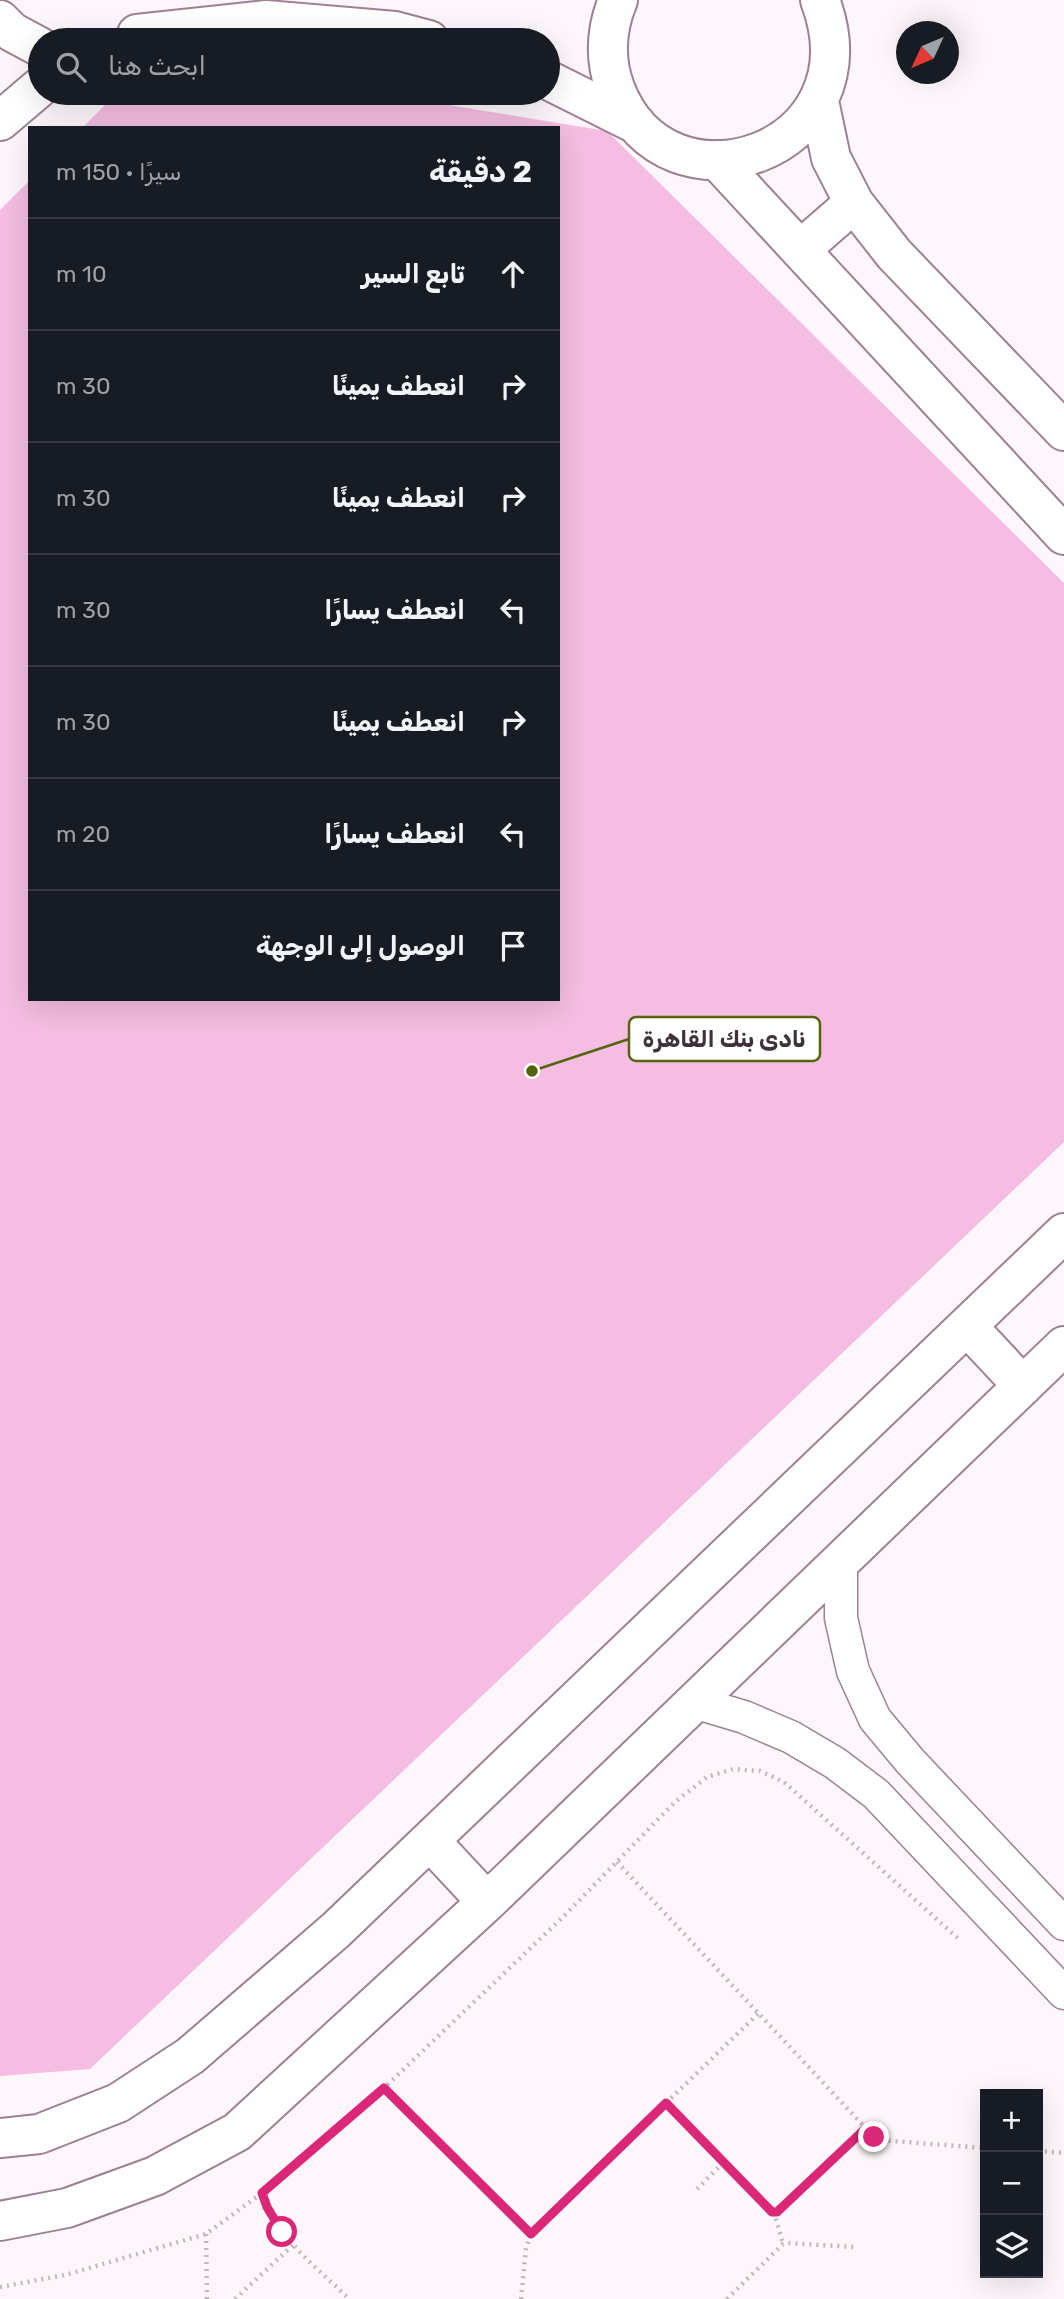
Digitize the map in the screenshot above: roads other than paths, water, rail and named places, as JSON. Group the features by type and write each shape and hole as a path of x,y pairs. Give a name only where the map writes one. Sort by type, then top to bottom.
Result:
{"street":[{"path":"141,28 156,15 165,0"},
{"path":"618,0 611,17 607,45 610,74 619,100 636,124"},
{"path":"560,85 636,124 658,143 685,156 737,160 762,153 785,140 804,122 819,101 829,75 831,48 828,21 820,0"},
{"path":"0,20 12,32 28,41"},
{"path":"202,28 266,20 360,28"},
{"path":"0,121 28,97"},
{"path":"819,101 831,158 854,203 894,254 1064,431"},
{"path":"717,160 1064,535"},
{"path":"800,250 854,203"},
{"path":"0,2138 39,2134 118,2103 190,2056 336,1930 1064,1233"},
{"path":"967,1326 1023,1386"},
{"path":"0,2221 67,2208 155,2176 237,2132 487,1902 1064,1346"},
{"path":"841,1561 841,1618 853,1671 875,1719 910,1762 1064,1924"},
{"path":"694,1702 744,1717 791,1737 835,1763 876,1794 1064,1993"},
{"path":"430,1841 487,1902"}],"place":[{"name":"نادى بنك القاهرة","path":"532,1071"}]}
